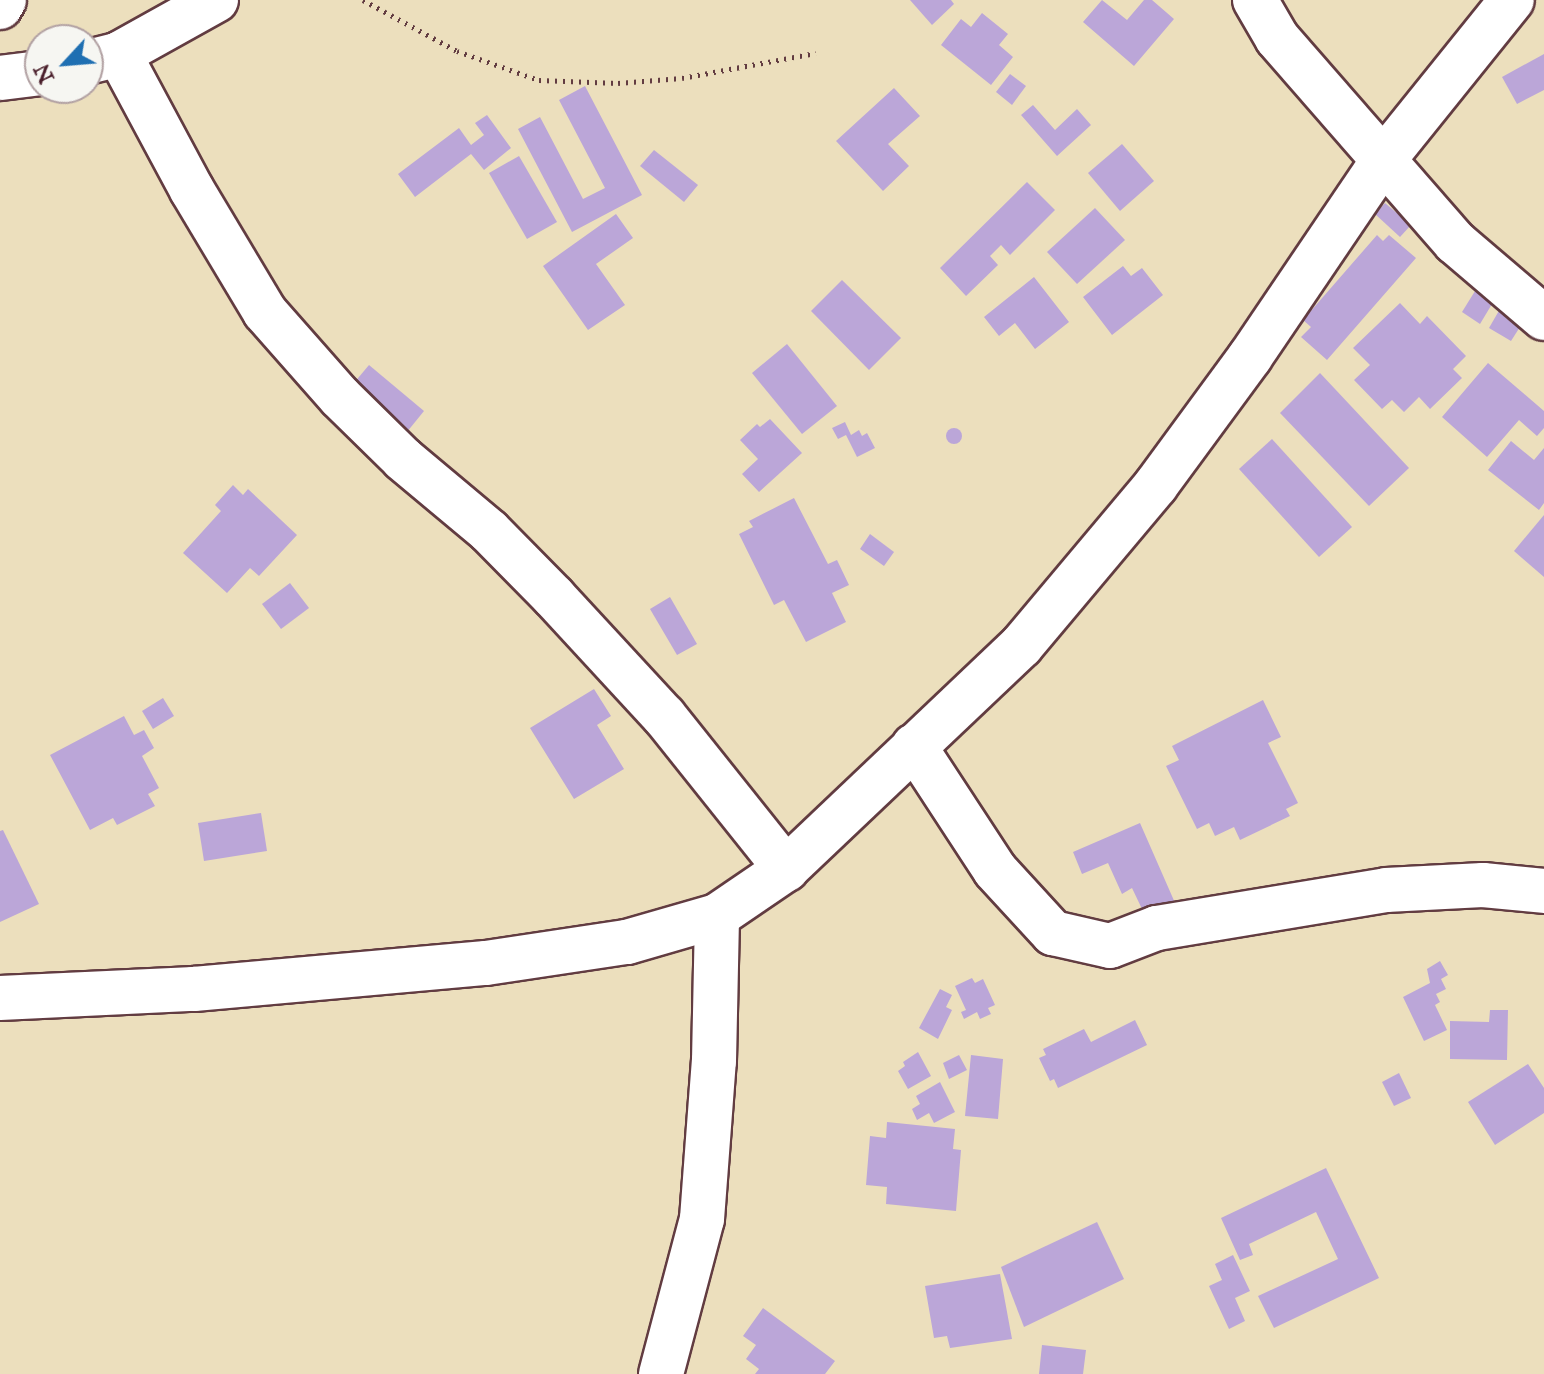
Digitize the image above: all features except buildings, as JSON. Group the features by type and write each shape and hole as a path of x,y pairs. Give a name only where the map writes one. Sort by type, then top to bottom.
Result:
{"street":[{"path":"0,7 4,0"},
{"path":"216,0 104,58 192,190 265,312 340,397 403,459 489,531 554,597 664,716 786,869"},
{"path":"1255,0 1277,38 1455,242 1544,318"},
{"path":"0,998 194,989 486,963 627,942 717,916 786,869 1021,646 1156,485 1250,357 1384,159 1512,0"},
{"path":"0,78 24,75"},
{"path":"914,746 995,870 1053,933 1110,946 1157,928 1386,890 1483,885 1544,891"},
{"path":"664,1371 702,1219 714,1061 717,916"}],"path":[{"path":"363,0 457,51 539,80 618,83 682,78 816,53"}]}
